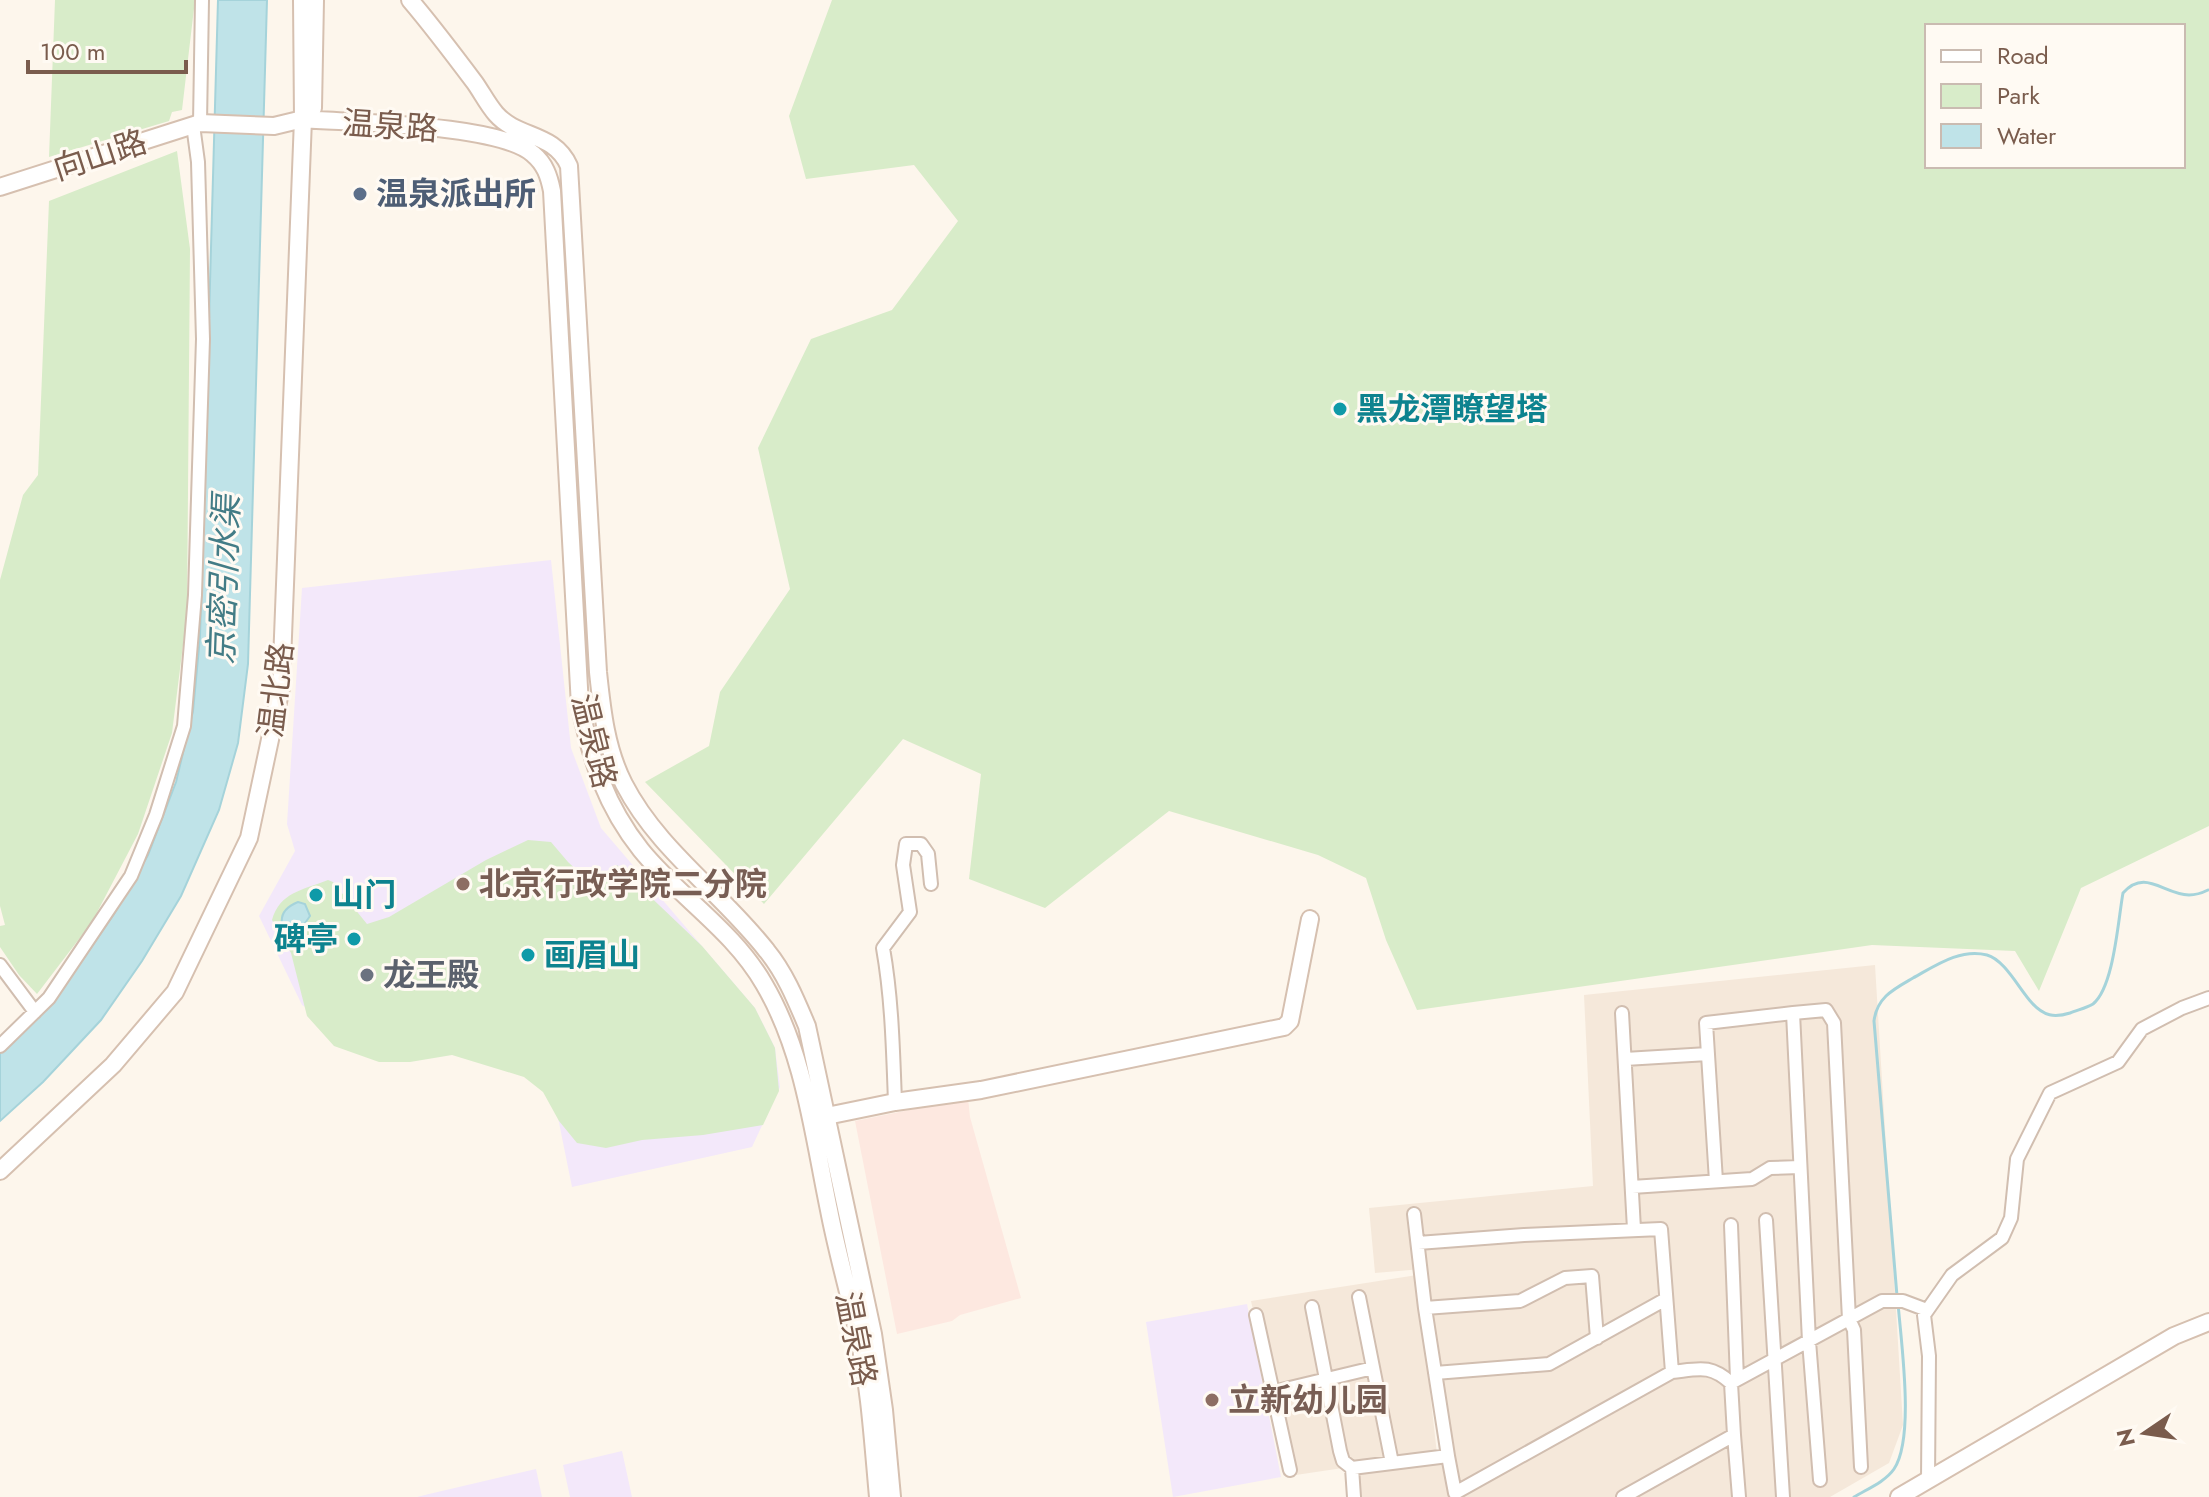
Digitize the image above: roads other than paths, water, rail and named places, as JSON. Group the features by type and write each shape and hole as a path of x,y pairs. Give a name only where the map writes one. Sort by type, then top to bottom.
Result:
{"main road":[{"path":"302,0 303,119"},
{"path":"303,119 313,108 315,0"},
{"name":"温泉路","path":"410,0 434,28 496,115 511,126 555,146 564,154 569,166 598,672 607,737 623,782 647,821 770,954 807,1026 836,1246 858,1336 872,1428 878,1497"},
{"name":"温泉路","path":"196,124 274,126 303,119 485,134 531,152 544,165 552,191 580,706 593,763 609,802 643,851 721,929 762,980 781,1015 819,1118 873,1334 892,1497"},
{"name":"温北路","path":"0,1171 113,1065 175,992 249,838 281,688 303,119"},
{"name":"向山路","path":"0,187 196,124"},
{"path":"552,191 556,180 562,177 568,179 571,189"},
{"path":"819,1118 895,1102 981,1090 1284,1027 1290,1021 1310,919"},
{"path":"1899,1497 2174,1336 2209,1322"}],"street":[{"path":"0,1046 49,998 131,876 156,815 184,726 195,595 203,339 196,124 202,0"},
{"path":"895,1102 892,1020 883,948 910,912 903,865 906,844 921,844 928,854 931,884"},
{"path":"0,965 35,1012"},
{"path":"1928,1480 1929,1356 1924,1315 1952,1275 2002,1238 2011,1218 2017,1159 2050,1093 2118,1062 2142,1029 2209,998"},
{"path":"1716,1181 1706,1023 1826,1010 1834,1023 1849,1319 1854,1330 1861,1467"},
{"path":"1622,1013 1634,1229"},
{"path":"1793,1013 1809,1341 1820,1480"},
{"path":"1625,1059 1708,1054"},
{"path":"1632,1187 1752,1179 1770,1168 1800,1167"},
{"path":"1414,1214 1425,1308 1455,1495 1672,1372 1706,1368 1734,1381"},
{"path":"1766,1220 1783,1497"},
{"path":"1731,1225 1734,1435 1739,1497"},
{"path":"1418,1243 1661,1229 1672,1372"},
{"path":"1425,1308 1520,1301 1565,1278 1592,1276 1597,1338"},
{"path":"1359,1297 1392,1463"},
{"path":"1435,1373 1549,1364 1666,1299"},
{"path":"1734,1381 1882,1301 1898,1301 1927,1310"},
{"path":"1312,1307 1343,1461 1352,1468 1448,1456"},
{"path":"1256,1315 1290,1470"},
{"path":"1273,1392 1373,1368"},
{"path":"1623,1497 1734,1435"},
{"path":"1352,1468 1354,1497"}],"water":[{"name":"京密引水渠","path":"218,0 267,0 248,664 238,743 219,810 181,896 142,961 101,1020 43,1082 0,1121 0,1052 46,1009 77,968 114,914 148,855 176,782 193,711 200,637"},
{"path":"298,902 305,904 310,916 296,936 282,924 282,916"}],"waterway":[{"path":"1897,1296 1874,1021 1883,1000 1899,986 1939,964 1958,956 1977,953 2000,963 2032,1003 2045,1013 2059,1015 2088,1007 2106,983 2123,893 2131,886 2147,882 2180,894 2199,894 2208,890"},
{"path":"1854,1497 1886,1478 1900,1455 1904,1435 1905,1389 1898,1303"}],"place":[{"name":"温泉派出所","path":"360,194"},
{"name":"黑龙潭瞭望塔","path":"1340,409"},
{"name":"北京行政学院二分院","path":"463,884"},
{"name":"山门","path":"316,895"},
{"name":"碑亭","path":"354,939"},
{"name":"画眉山","path":"528,955"},
{"name":"龙王殿","path":"367,975"},
{"name":"立新幼儿园","path":"1212,1400"}]}
